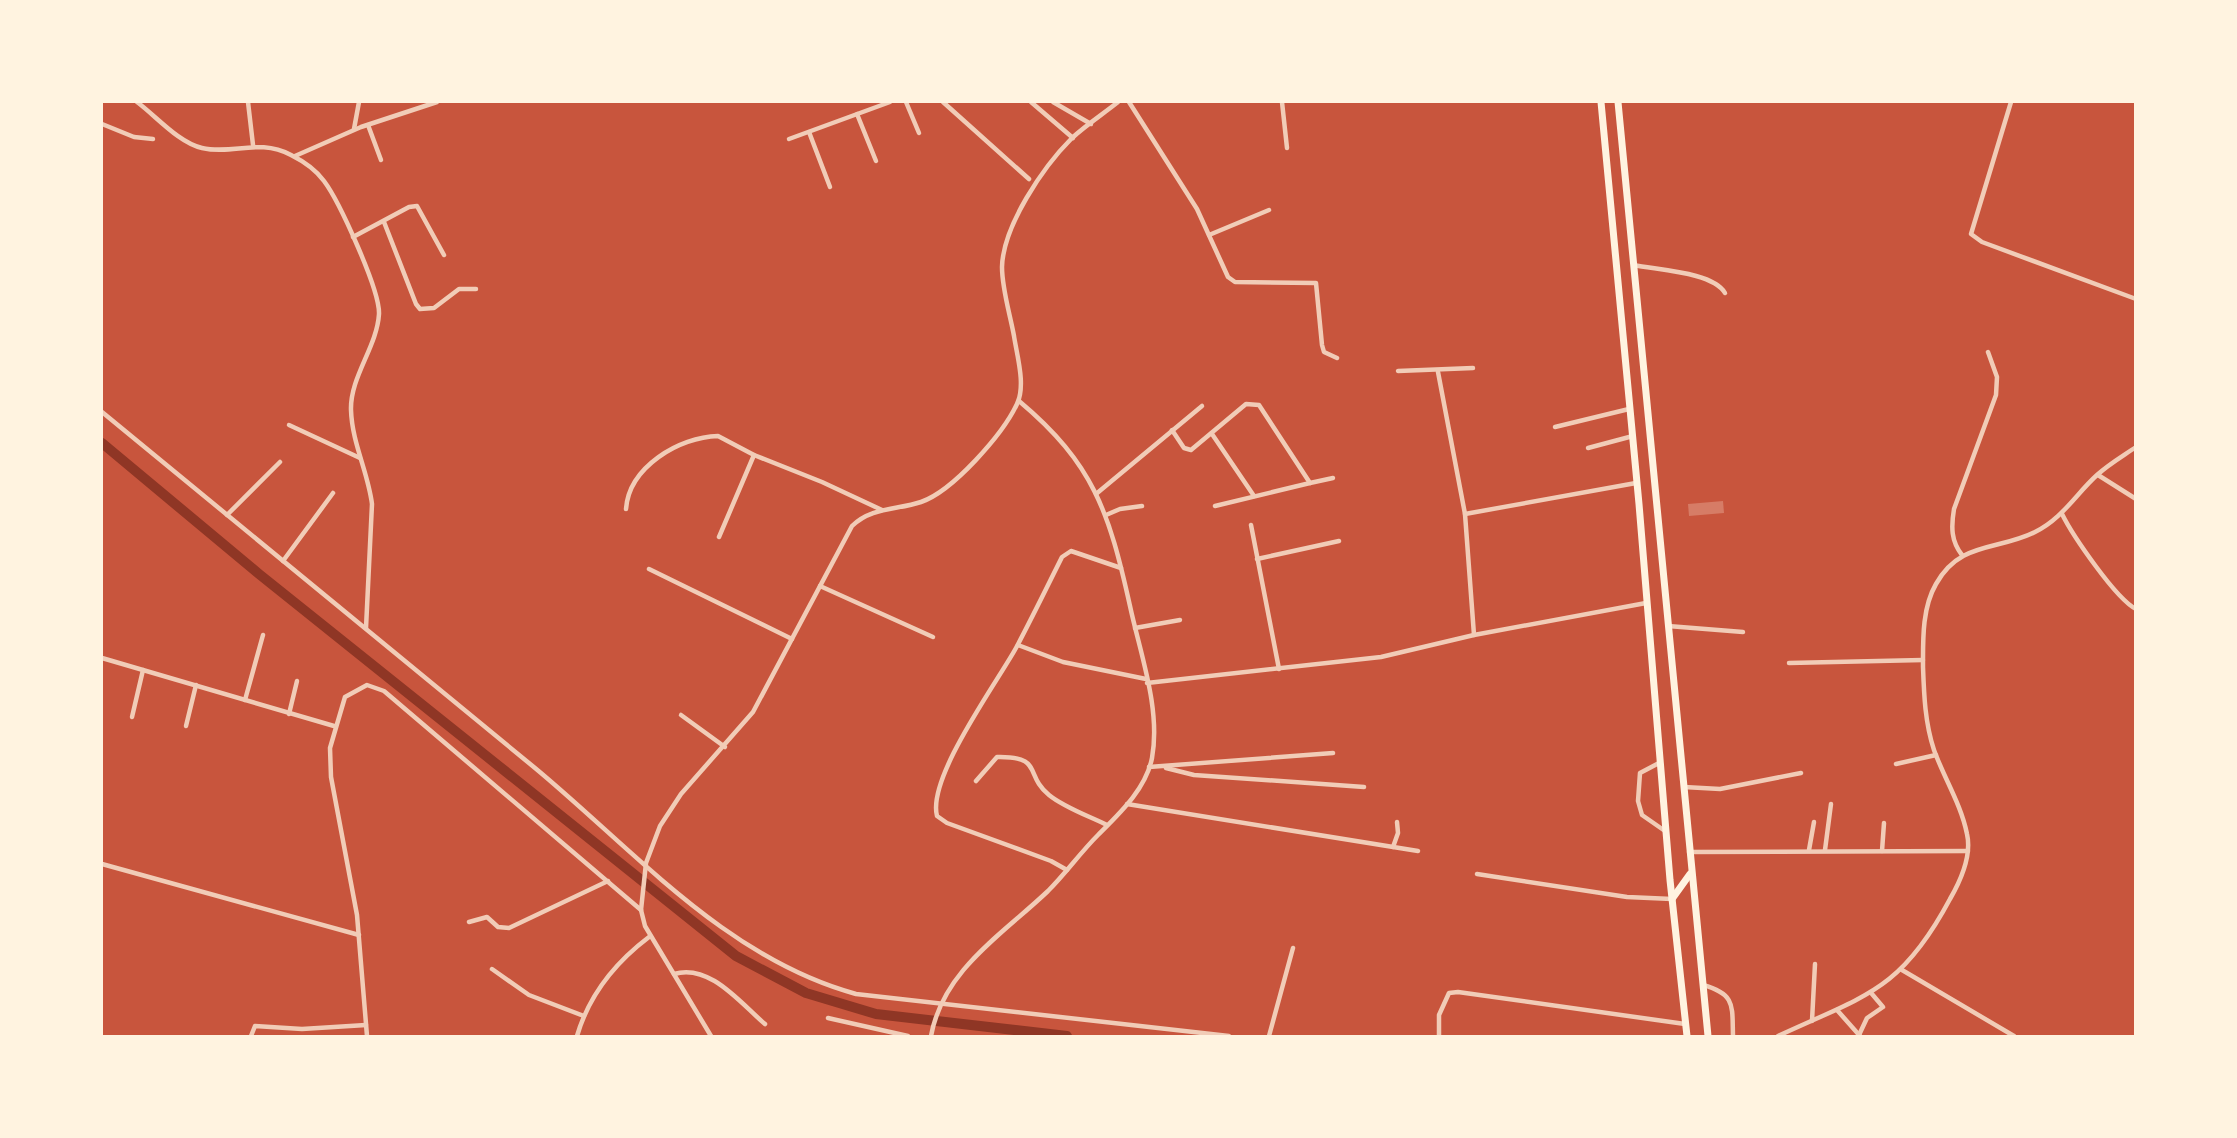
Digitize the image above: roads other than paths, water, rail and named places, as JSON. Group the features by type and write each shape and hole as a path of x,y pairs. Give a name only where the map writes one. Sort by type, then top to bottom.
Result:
{"main road":[{"path":"1601,102 1633,436 1665,831 1687,1037"},
{"path":"1618,102 1690,874 1708,1037"},
{"path":"1672,899 1690,874"}],"street":[{"path":"137,102 202,148 253,145 276,148 294,156 326,182 353,237 376,295 379,312 375,337 351,400 352,426 370,486 372,504 366,629"},
{"path":"248,102 253,145"},
{"path":"354,130 359,102"},
{"path":"294,156 354,130 437,102"},
{"path":"789,139 890,102"},
{"path":"906,102 919,133"},
{"path":"943,102 1029,178"},
{"path":"1031,102 1073,138"},
{"path":"1053,102 1091,124"},
{"path":"711,1037 649,937 641,910 646,863 652,841 669,810 753,712 852,526 862,517 922,502 941,492 970,465 1010,417 1019,401 1019,372 1002,270 1005,244 1048,166 1073,138 1118,102"},
{"path":"1129,102 1197,209 1231,281 1316,283 1322,345 1324,352 1336,358"},
{"path":"1282,102 1287,148"},
{"path":"2011,102 1971,234 1976,240 2136,299"},
{"path":"857,114 876,161"},
{"path":"102,124 134,137 153,139"},
{"path":"368,125 381,160"},
{"path":"809,132 830,187"},
{"path":"353,237 409,207 417,206 444,255"},
{"path":"1209,235 1269,210"},
{"path":"384,222 420,309 434,308 459,289 476,289"},
{"path":"1634,265 1706,278 1720,284 1725,293"},
{"path":"1962,555 1955,546 1952,525 1954,509 1996,396 1997,377 1989,352"},
{"path":"1398,371 1438,372 1473,368"},
{"path":"1438,372 1465,514 1474,635"},
{"path":"931,1035 936,1012 952,984 975,957 1067,870 1127,804 1140,787 1149,767 1153,746 1146,681 1122,568 1106,515 1065,443 1019,401"},
{"path":"1172,430 1188,451 1246,404 1259,405 1310,483"},
{"path":"1096,494 1202,406"},
{"path":"1555,427 1630,409"},
{"path":"102,412 744,945 795,972 856,994 1229,1037"},
{"path":"289,425 360,458"},
{"path":"1212,434 1254,496"},
{"path":"626,509 631,487 649,462 694,441 719,436 754,455 822,482 883,511"},
{"path":"1588,448 1633,436"},
{"path":"1778,1037 1872,994 1902,970 1947,906 1957,886 1968,851 1963,820 1936,755 1925,714 1923,660 1927,610 1935,585 1951,562 1962,555 2036,532 2062,514 2098,474 2136,447"},
{"path":"719,537 754,455"},
{"path":"227,515 280,462"},
{"path":"2098,474 2136,499"},
{"path":"1215,506 1334,478"},
{"path":"1465,514 1637,483"},
{"path":"284,561 333,493"},
{"path":"1106,515 1120,509 1142,506"},
{"path":"2062,514 2074,536 2121,598 2136,609"},
{"path":"1251,525 1279,669"},
{"path":"1257,559 1339,541"},
{"path":"1067,870 1051,861 947,823 937,816 935,808 940,785 964,729 986,700 1018,645 1066,552 1122,568"},
{"path":"649,569 792,639"},
{"path":"820,586 933,637"},
{"path":"1018,645 1063,662 1146,681 1381,657 1474,635 1647,603"},
{"path":"1135,628 1181,620"},
{"path":"1668,626 1743,632"},
{"path":"245,700 263,635"},
{"path":"102,658 334,726"},
{"path":"1789,663 1923,660"},
{"path":"132,717 144,670"},
{"path":"289,714 297,681"},
{"path":"186,726 195,685"},
{"path":"367,1037 359,935 330,770 334,726 345,697 358,688 367,685 384,691 641,910"},
{"path":"681,716 725,747"},
{"path":"1149,767 1166,768 1333,753"},
{"path":"1896,764 1936,755"},
{"path":"976,781 997,757 1018,758 1035,771 1046,793 1107,825"},
{"path":"1660,763 1640,773 1638,801 1642,815 1665,831"},
{"path":"1166,768 1194,775 1364,788"},
{"path":"1682,787 1720,789 1801,773"},
{"path":"1127,804 1418,851"},
{"path":"1825,850 1831,804"},
{"path":"1393,847 1398,833 1397,822"},
{"path":"1809,850 1814,822"},
{"path":"1882,850 1884,823"},
{"path":"1688,852 1968,851"},
{"path":"102,864 359,935"},
{"path":"1477,874 1628,897 1672,899"},
{"path":"469,922 488,916 498,927 509,928 608,881"},
{"path":"577,1037 584,1016 624,957 649,937"},
{"path":"1269,1037 1293,948"},
{"path":"1812,1021 1815,964"},
{"path":"492,969 529,995 584,1016"},
{"path":"1902,970 2014,1037"},
{"path":"674,974 691,973 724,987 765,1024"},
{"path":"1703,985 1721,990 1728,997 1733,1037"},
{"path":"1439,1037 1439,1015 1449,993 1458,992 1685,1024"},
{"path":"1837,1010 1860,1036 1867,1018 1883,1007 1872,994"},
{"path":"828,1018 908,1037"},
{"path":"251,1037 255,1026 263,1025 302,1029 366,1025"},
{"path":"1791,1030 1799,1037"}],"waterway":[{"path":"102,443 259,574 736,956 806,993 876,1014 1067,1036"}]}
